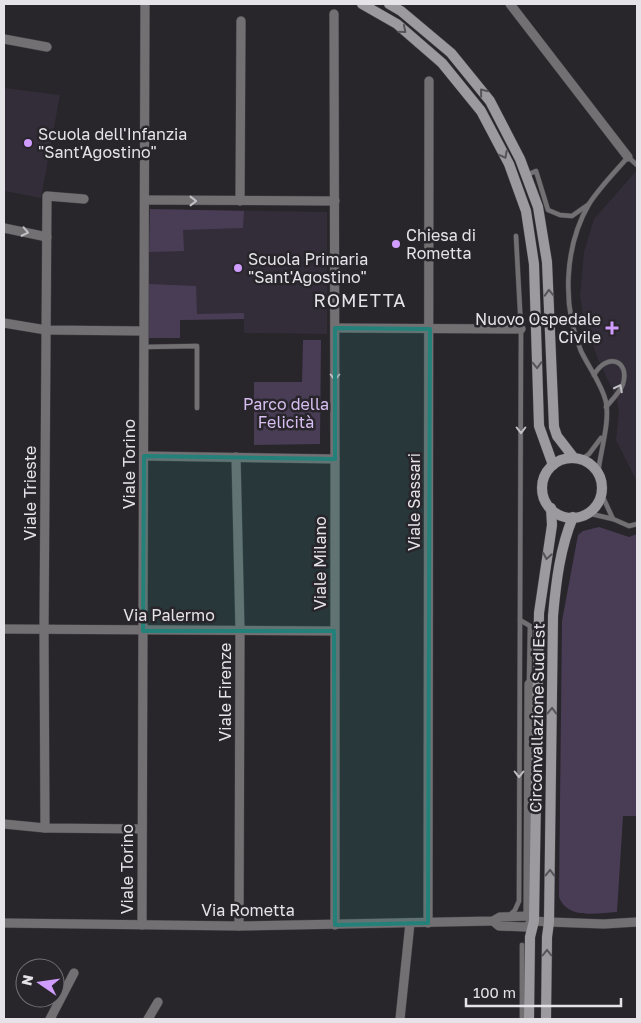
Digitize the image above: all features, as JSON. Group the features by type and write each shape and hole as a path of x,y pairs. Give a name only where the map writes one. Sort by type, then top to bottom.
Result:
{"main road":[{"path":"362,4 397,24 442,63 481,112 509,164 526,211 534,264 539,426 553,465 563,460 578,459"},
{"path":"388,4 401,11 451,53 490,101 520,159 538,207 547,262 554,427 557,436 578,459 594,468 602,487 596,505 587,513 573,517 557,513 551,508"},
{"name":"Circonvallazione Sud Est","path":"531,919 539,613 552,526 551,508 545,498 543,486 546,475 553,465"},
{"name":"Circonvallazione Sud Est","path":"546,1019 547,937 550,922 553,616 566,535 573,517"},
{"path":"530,1019 531,919"}],"street":[{"name":"Viale Torino","path":"142,925 145,4"},
{"path":"510,4 628,157"},
{"name":"Viale Milano","path":"334,14 336,459 334,631 335,924"},
{"path":"240,201 241,21"},
{"path":"4,39 47,47"},
{"name":"Viale Sassari","path":"428,922 429,81"},
{"name":"Viale Trieste","path":"45,828 44,630 47,196 84,199"},
{"path":"144,200 335,201"},
{"path":"4,228 47,237"},
{"path":"4,323 46,330 143,330"},
{"path":"335,328 521,329"},
{"path":"144,456 336,459"},
{"name":"Viale Firenze","path":"236,457 240,630 239,926"},
{"name":"Via Palermo","path":"4,630 334,631"},
{"name":"Circonvallazione Sud Est","path":"531,919 530,684 538,676"},
{"path":"4,824 45,828 142,829"},
{"name":"Via Rometta","path":"4,923 239,926 493,921 500,917 550,922 604,924 637,922"},
{"name":"Via Rometta","path":"493,921 499,926 526,926 531,919"},
{"path":"400,1019 410,923"},
{"path":"50,1019 74,973"},
{"path":"148,1019 158,1002"}],"lane":[{"path":"598,474 608,419 606,401 581,351 572,319 568,281 572,250 580,223 590,203 628,157 637,165"},
{"path":"527,175 536,171 548,210 560,215 572,216 590,203"},
{"path":"508,917 519,901 521,329 516,236"},
{"path":"144,347 197,346 197,408"},
{"path":"594,375 599,367 607,361 615,361 621,366 624,374 622,385 606,407"},
{"path":"578,459 596,447 604,435"},
{"path":"601,493 613,519"},
{"path":"587,513 613,519 629,526 637,524"},
{"path":"520,620 530,626 530,684"},
{"path":"522,945 522,1019"}],"highlighted area":[{"path":"335,328 430,329 428,923 335,925 334,631 143,631 144,456 335,459"}],"shaded area":[{"name":"Scuola dell'Infanzia \"Sant'Agostino\"","path":"4,88 60,95 41,198 4,191"},
{"name":"Nuovo Ospedale Civile","path":"637,170 637,482 616,440 619,412 617,399 597,357 583,315 580,296 584,252 594,219"},
{"name":"Scuola Primaria \"Sant'Agostino\"","path":"150,209 327,212 327,334 244,333 244,319 180,320 180,338 148,338"}],"green space":[{"path":"150,209 244,211 243,228 183,230 184,251 149,252"},
{"path":"148,284 196,286 197,314 244,313 244,319 180,320 180,338 148,338"},
{"name":"Parco della Felicità","path":"303,340 321,340 320,444 254,445 254,382 302,382"},
{"path":"599,527 629,537 637,534 637,816 623,816 617,912 584,914 569,909 559,897 562,621 578,535 583,531"}],"place":[{"name":"Scuola dell'Infanzia \"Sant'Agostino\"","path":"28,143"},
{"name":"Chiesa di Rometta","path":"396,244"},
{"name":"Scuola Primaria \"Sant'Agostino\"","path":"238,268"},
{"name":"Nuovo Ospedale Civile","path":"612,328"}],"district":[{"name":"ROMETTA","path":"360,300"}]}
